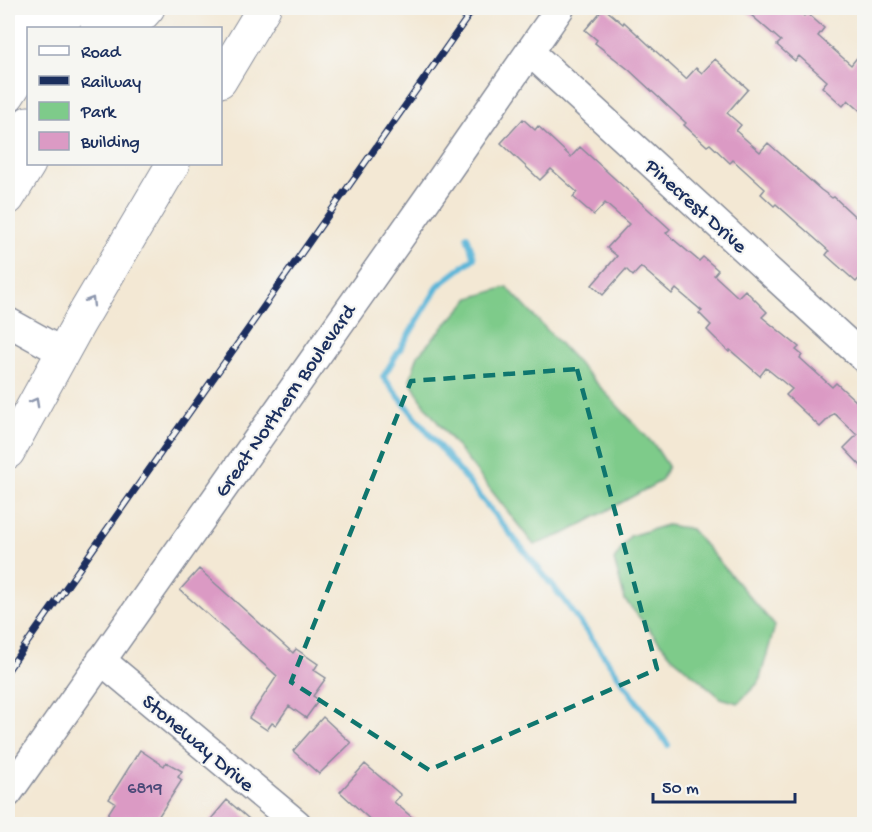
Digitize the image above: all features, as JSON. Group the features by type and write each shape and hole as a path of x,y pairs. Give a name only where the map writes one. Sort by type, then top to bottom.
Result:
{"highway":[{"path":"8,33 20,8"},
{"path":"8,48 40,8"},
{"path":"57,27 73,8"},
{"path":"98,27 114,8"},
{"path":"131,27 147,8"},
{"path":"222,78 264,8"},
{"path":"8,95 27,66"},
{"path":"8,154 27,125"},
{"path":"8,198 28,165"},
{"path":"8,452 62,352 172,165"}],"street":[{"name":"Great Northern Boulevard","path":"8,792 560,8"},
{"name":"Pinecrest Drive","path":"530,52 864,358"},
{"path":"20,329 62,352"},
{"name":"Stoneway Drive","path":"101,660 297,825"}],"highlighted area":[{"path":"577,369 657,669 429,770 291,682 411,381"}],"green space":[{"path":"507,287 655,446 668,466 661,481 566,533 534,545 425,406 410,380 418,355 470,298"},
{"path":"667,525 691,529 775,626 759,682 738,703 721,698 671,656 625,600 614,560 630,536"}],"building":[{"path":"604,8 623,24 624,22 686,79 696,68 702,73 715,59 748,89 727,113 741,125 736,131 760,152 768,143 821,190 832,198 834,197 864,225 864,273 856,282 826,255 829,251 776,204 774,206 761,194 765,189 733,160 730,163 710,144 707,146 684,125 686,123 628,69 595,43 597,40 585,30"},
{"path":"743,8 795,8 804,16 807,13 824,28 818,36 851,65 864,49 864,114 848,100 843,106 822,87 827,81 799,56 795,61 777,45 781,41"},
{"path":"523,119 535,130 538,126 571,157 580,147 670,229 666,233 699,261 703,257 718,270 714,275 738,297 745,290 767,312 762,317 799,347 796,350 802,355 800,358 832,387 836,383 857,402 864,394 864,469 844,448 857,435 834,413 820,427 786,395 792,389 766,368 760,376 730,350 729,352 707,330 711,325 699,313 702,311 676,289 672,294 641,267 633,276 626,269 603,295 592,285 617,256 607,248 629,224 605,203 594,215 573,197 577,192 551,169 540,180 501,143"},
{"path":"199,569 293,653 296,649 318,664 314,670 326,678 313,696 319,700 306,718 289,706 276,725 272,723 267,730 249,718 277,676 180,590"},
{"path":"323,717 351,743 319,774 293,751"},
{"path":"140,750 164,766 166,762 182,771 178,777 182,780 153,825 101,825 115,803 109,799"},
{"path":"365,764 401,795 394,802 421,825 376,825 340,792"},
{"path":"227,800 256,825 206,825"}],"waterway":[{"path":"467,236 474,258 439,285 383,377 564,600 668,745"}],"railway":[{"path":"8,670 474,8"}]}
